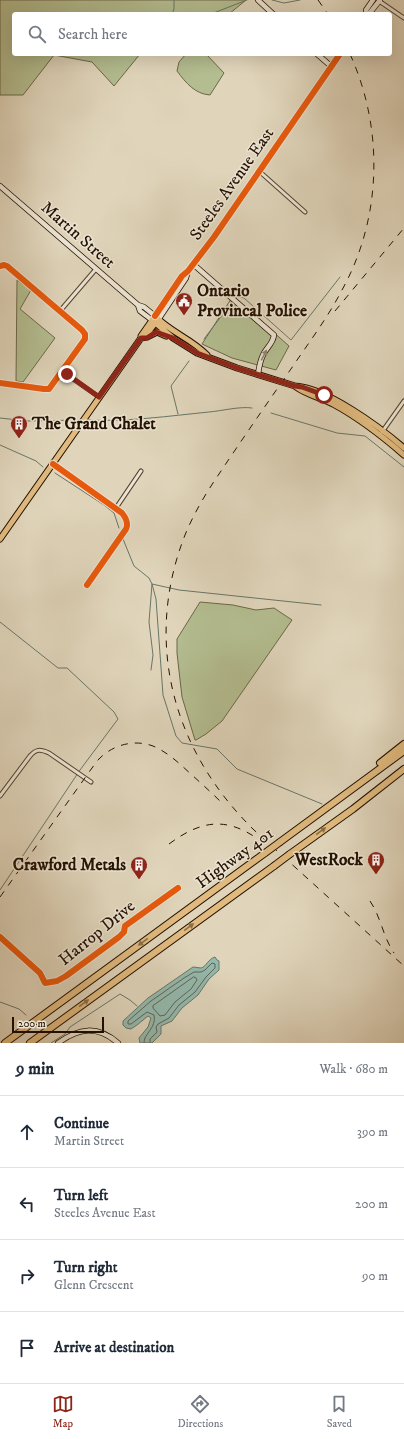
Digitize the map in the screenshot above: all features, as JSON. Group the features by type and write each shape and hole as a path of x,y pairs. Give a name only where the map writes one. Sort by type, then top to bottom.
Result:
{"highway":[{"path":"374,773 379,765 404,744"},
{"name":"Highway 401","path":"5,1043 404,751"},
{"name":"Highway 401","path":"30,1043 353,809 404,769"}],"main road":[{"name":"Martin Street","path":"155,320 173,338 197,353 207,355 237,368 302,387 330,398 366,418 404,455"},
{"name":"Martin Street","path":"155,320 200,348 207,355"},
{"name":"Steeles Avenue East","path":"0,539 99,397 155,320"},
{"path":"142,338 156,332 173,338"},
{"name":"Martin Street","path":"381,432 404,448"}],"street":[{"path":"366,12 374,0"},
{"path":"370,12 379,0 404,18"},
{"path":"260,1 271,12"},
{"path":"319,56 332,67"},
{"name":"Steeles Avenue East","path":"155,320 186,278 188,271 214,237 339,56"},
{"path":"259,171 305,212"},
{"name":"Martin Street","path":"0,186 96,270 138,304 144,307 155,320"},
{"path":"193,264 274,335 272,342 263,354 258,374"},
{"path":"0,266 7,266 86,335 85,339 52,386 46,390 0,383"},
{"path":"60,311 96,270"},
{"path":"62,372 99,397"},
{"path":"381,432 404,401"},
{"path":"53,464 116,508 125,516 128,524 87,585"},
{"path":"116,508 141,471"},
{"path":"0,796 34,751 42,750 49,753 91,782"},
{"name":"Harrop Drive","path":"0,937 40,973 44,983 57,981 120,937 124,932 125,926 178,888"},
{"path":"58,1043 75,1033 89,1030 106,1034 118,1043"}],"green space":[{"path":"0,0 246,0 231,12 12,12 12,56 53,56 23,95 0,95"},
{"path":"59,56 138,56 114,86 92,62"},
{"path":"184,56 208,56 224,73 210,95 200,93 187,84 177,71 179,62"},
{"path":"17,280 31,290 20,309 55,338 23,382 16,381"},
{"path":"233,296 289,346 276,370 232,358 202,344"},
{"path":"200,602 233,605 256,610 274,608 292,620 222,721 206,734 195,740 182,697 177,653 177,639"}],"water":[{"path":"215,957 219,961 219,970 209,979 198,995 182,1008 172,1021 161,1026 161,1034 152,1043 140,1043 139,1038 148,1027 151,1018 148,1016 131,1029 126,1028 123,1025 123,1021 148,998 193,967 201,968"}],"waterway":[{"path":"173,12 174,0"},
{"path":"216,12 247,0"},
{"path":"272,0 284,3 300,0"},
{"path":"236,298 237,296 244,298 291,340 340,277"},
{"path":"204,339 232,302"},
{"path":"178,414 171,386 189,361"},
{"path":"86,420 163,417 237,408 252,408"},
{"path":"271,413 337,433 365,436 404,467"},
{"path":"0,418 27,421 81,420"},
{"path":"0,445 36,461 43,467"},
{"path":"55,473 114,513 119,528"},
{"path":"123,539 134,566 149,578 152,584 149,622 153,655 151,670"},
{"path":"321,605 179,590 152,584 156,599 163,695 176,736 182,743 217,749 237,769 322,804"},
{"path":"0,622 58,668 67,668 114,712 118,719 80,770 0,890"},
{"path":"51,1043 65,1034 70,1027 120,994 137,1006"},
{"path":"0,1002 19,1009 26,1015"}],"railway":[{"path":"318,0 327,12"},
{"path":"351,56 361,83 369,112 373,143 374,173 371,203 365,233 355,262 331,310 200,503 185,535 173,575 167,615 167,655 173,693 185,730 203,766 226,799 254,830 404,966"},
{"path":"335,311 404,228"},
{"path":"0,897 97,761 103,755 119,746 136,743 153,746 161,750 181,765 224,805"},
{"path":"169,844 191,830 213,824 224,824 235,827 258,839"},
{"path":"370,901 394,953"}],"cycle path":[{"path":"155,316 182,276 188,271 214,237 339,56"},
{"path":"0,266 7,266 85,334 85,339 49,389 0,383"},
{"path":"53,464 122,513 127,521 126,529 87,585"},
{"path":"0,937 40,973 45,983 57,981 119,937 124,932 125,926 178,888"}],"place":[{"name":"Ontario Provincal Police","path":"184,316"},
{"name":"The Grand Chalet","path":"19,439"},
{"name":"WestRock","path":"376,875"},
{"name":"Crawford Metals","path":"139,880"}],"route":[{"path":"67,374 99,397 141,338 147,338 149,335 159,332 173,338 197,353 207,355 237,368 324,395"}]}
